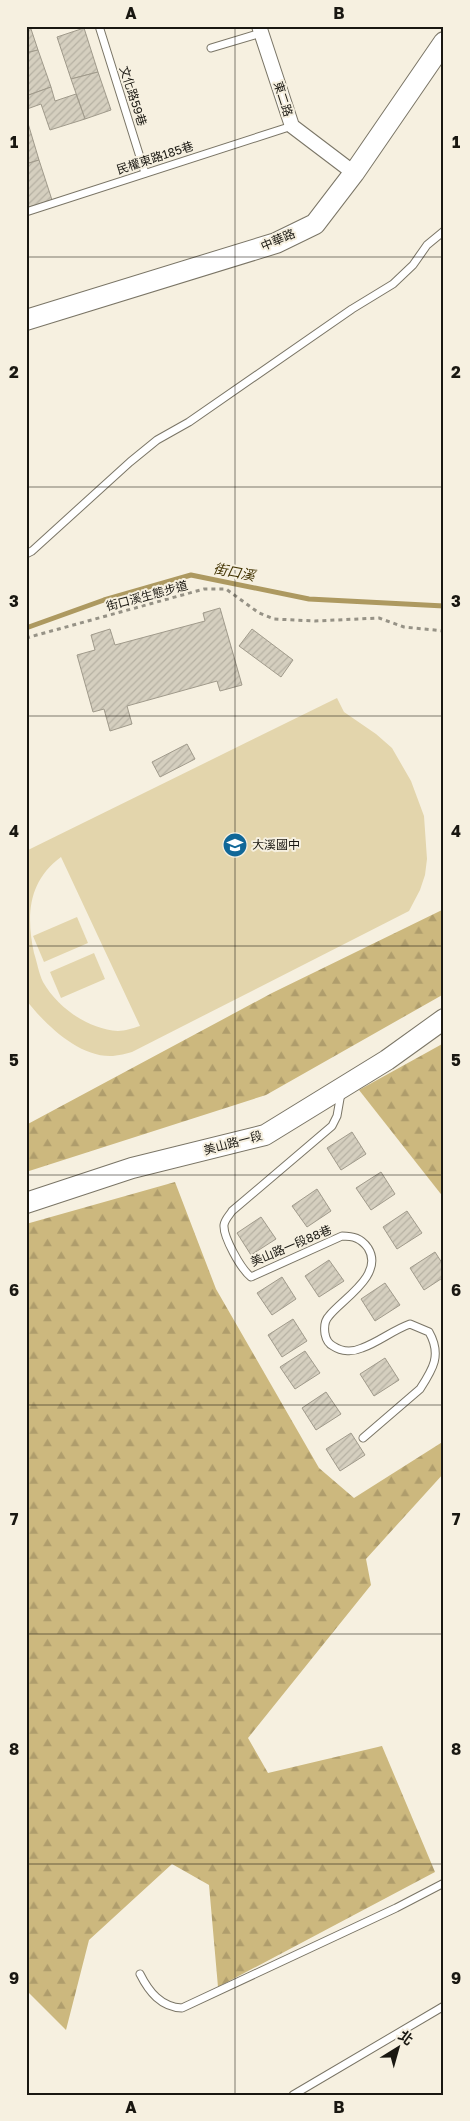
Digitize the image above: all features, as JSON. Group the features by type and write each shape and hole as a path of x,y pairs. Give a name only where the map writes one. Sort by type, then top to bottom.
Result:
{"street":[{"name":"東二路","path":"260,30 292,126 354,173"},
{"name":"中華路","path":"26,320 276,243 315,224 354,173 444,42"},
{"name":"美山路一段","path":"26,1203 132,1168 265,1136 387,1060 444,1019"}],"lane":[{"name":"文化路59巷","path":"99,26 145,173"},
{"path":"211,48 260,30"},
{"name":"民權東路185巷","path":"26,212 292,126"},
{"path":"26,554 32,551 157,440 189,422 352,309 394,284 413,264 427,245 444,231"},
{"name":"美山路一段88巷","path":"342,1088 337,1116 332,1126 232,1212 226,1218 224,1226 226,1238 245,1272 251,1277 342,1236 354,1236 365,1243 371,1252 371,1264 364,1281 356,1292 328,1316 324,1326 325,1338 332,1346 344,1351 355,1351 367,1347 397,1328 410,1324 429,1332 436,1347 436,1356 425,1381 420,1389 363,1438"},
{"path":"140,1974 146,1987 158,1999 172,2007 182,2008 396,1908 444,1883"},
{"path":"293,2095 444,2006"}],"path":[{"name":"街口溪生態步道","path":"26,638 204,590 226,589 259,613 274,619 315,621 378,618 404,627 444,632"}],"shaded area":[{"path":"337,698 344,712 376,734 392,748 411,781 424,816 427,859 425,875 420,890 409,911 132,1052 113,1056 100,1055 88,1051 64,1038 26,1000 26,851","holes":["61,857 140,1026 118,1031 96,1026 75,1016 65,1008 43,982 34,953 30,913 32,900 42,877 50,866"]},
{"path":"77,917 88,943 44,962 33,936"},
{"path":"94,953 105,979 61,998 50,972"}],"green space":[{"path":"444,907 444,994 266,1095 26,1172 26,1125 272,993 442,910"},
{"path":"444,1043 444,1198 359,1090"},
{"path":"175,1182 216,1289 319,1468 354,1498 444,1441 444,1473 366,1559 371,1585 248,1738 268,1773 382,1746 435,1872 218,1987 209,1885 172,1864 89,1940 66,2030 26,1990 26,1224"}],"building":[{"path":"26,26 30,26 38,50 26,53"},
{"path":"84,28 98,72 71,79 57,37"},
{"path":"38,50 51,87 26,96 26,53"},
{"path":"98,72 111,110 85,119 71,79"},
{"path":"51,87 55,101 76,94 85,119 50,130 41,104 27,109 26,96"},
{"path":"26,121 39,160 26,164"},
{"path":"39,160 52,200 26,208 26,164"},
{"path":"220,608 242,685 220,691 217,681 127,706 132,724 110,731 104,709 93,712 77,655 95,650 91,635 110,629 115,645 205,621 203,613"},
{"path":"252,629 293,660 281,677 239,646"},
{"path":"187,744 195,759 160,777 152,762"},
{"path":"352,1132 366,1154 341,1170 327,1148"},
{"path":"381,1172 395,1194 371,1210 356,1188"},
{"path":"317,1189 331,1211 307,1227 292,1206"},
{"path":"407,1211 422,1233 397,1249 383,1227"},
{"path":"261,1217 276,1239 251,1255 237,1233"},
{"path":"435,1252 444,1266 444,1277 424,1290 410,1268"},
{"path":"329,1260 344,1281 319,1297 305,1276"},
{"path":"282,1277 296,1299 272,1315 257,1293"},
{"path":"385,1283 400,1305 375,1321 361,1299"},
{"path":"293,1319 307,1341 282,1357 268,1335"},
{"path":"305,1351 320,1373 295,1389 280,1367"},
{"path":"385,1358 399,1380 374,1396 360,1374"},
{"path":"326,1392 341,1414 316,1430 302,1408"},
{"path":"351,1433 365,1455 340,1471 326,1449"}],"waterway":[{"name":"街口溪","path":"26,628 104,600 191,575 309,599 444,606"}],"place":[{"name":"大溪國中","path":"235,845"}]}
